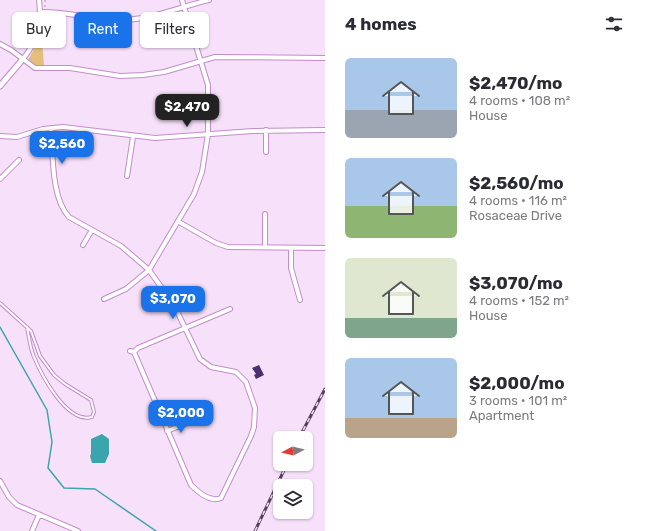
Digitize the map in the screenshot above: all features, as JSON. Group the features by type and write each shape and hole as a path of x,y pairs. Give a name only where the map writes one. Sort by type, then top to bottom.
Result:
{"street":[{"path":"39,0 40,12"},
{"path":"104,299 126,289 149,270 179,222 198,183 208,134 208,85 202,60 182,0"},
{"path":"66,13 106,19 128,19 147,17 209,0"},
{"path":"0,44 30,65 39,69 70,68 120,76 154,74 202,60 224,57 325,58"},
{"path":"0,86 23,59 30,48"},
{"path":"0,136 17,137 36,130 70,127 133,137 163,138 266,130 325,130"},
{"path":"51,128 57,192 61,207 69,217 121,246 149,270 167,293 185,327 200,360 211,367 236,372 246,382 250,391 255,408 252,436 222,500 216,500 196,491 191,485 132,351 185,327 230,309"},
{"path":"266,130 266,152"},
{"path":"127,176 133,137"},
{"path":"0,179 19,160"},
{"path":"265,214 266,247"},
{"path":"179,222 222,246 325,248"},
{"path":"83,245 92,230"},
{"path":"291,248 290,268 300,300"},
{"path":"167,431 190,422"},
{"path":"0,482 9,497 17,505 78,531"},
{"path":"32,531 39,515"}],"lane":[{"path":"0,303 27,327 31,331 40,356 54,375 65,384 91,400 94,412 92,417 81,418 62,405 33,356 27,327"}],"path":[{"path":"45,0 45,7"}],"shaded area":[{"path":"35,48 43,48 44,66 35,65 28,60"},
{"path":"102,434 109,439 109,454 105,463 92,463 90,456 91,439"}],"building":[{"path":"259,365 264,375 256,379 254,375 256,374 252,368"}],"waterway":[{"path":"0,327 47,410 52,442 48,468 64,488 95,489 156,531"}],"railway":[{"path":"303,431 325,389"},
{"path":"255,531 284,471"}]}
